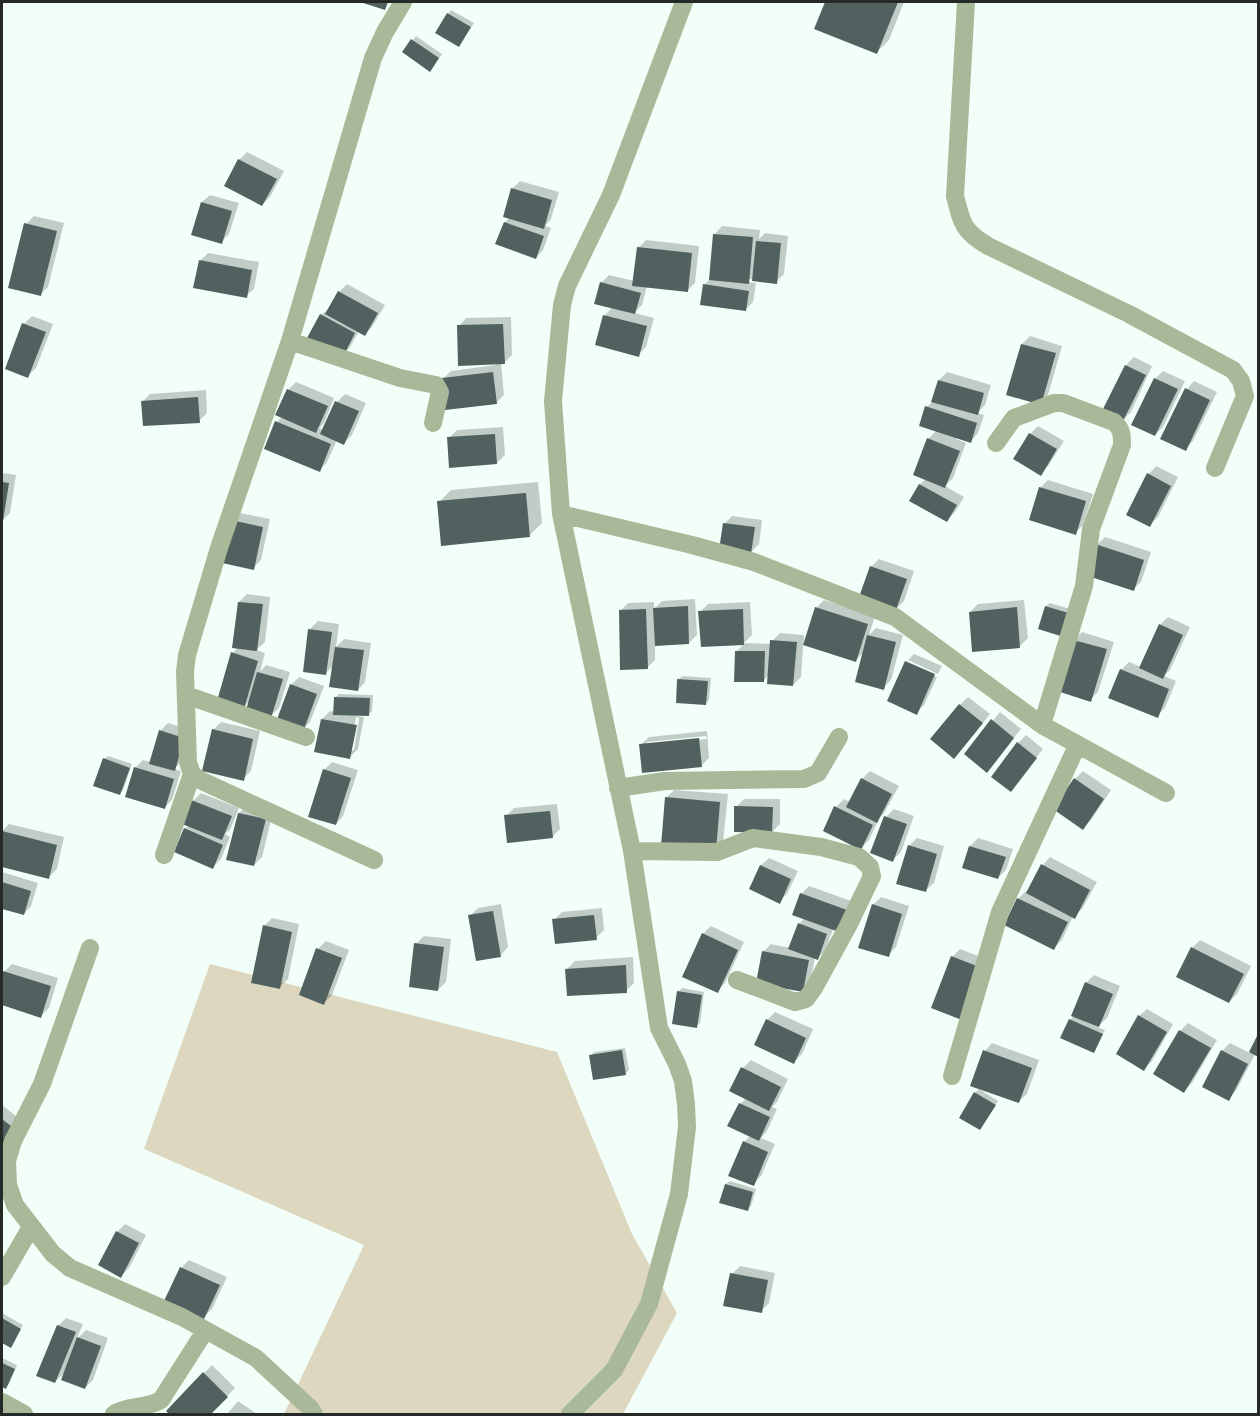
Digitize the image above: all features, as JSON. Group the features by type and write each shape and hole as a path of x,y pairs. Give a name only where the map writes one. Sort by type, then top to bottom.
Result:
{"street":[{"path":"374,860 202,781 192,774 188,762 185,672 219,548 290,341 373,58 403,2"},
{"path":"570,1414 614,1370 650,1305 679,1194 687,1127 686,1093 677,1064 659,1028 632,850 561,514 553,401 562,305 575,268 611,195 684,2"},
{"path":"966,2 955,196 960,218 970,236 1129,314 1233,370 1241,381 1245,396 1215,468"},
{"path":"290,341 400,378 436,385 440,392 433,423"},
{"path":"996,443 1014,418 1054,403 1063,403 1114,422 1120,427 1122,433 1122,445 1091,529 1084,586 1042,725"},
{"path":"561,514 692,544 754,562 895,617 1042,725 1166,794"},
{"path":"186,695 306,737"},
{"path":"618,788 665,781 804,779 818,773 839,737"},
{"path":"952,1076 1000,912 1077,746"},
{"path":"164,855 192,774"},
{"path":"632,850 717,852 753,838 821,847 860,857 870,867 872,876 814,988 806,999 795,1002 737,980"},
{"path":"90,948 42,1084 13,1141 7,1161 8,1185 15,1205 52,1254 70,1268 182,1317 256,1359 314,1414"},
{"path":"2,1278 31,1227"},
{"path":"114,1414 127,1408 153,1405 161,1400 206,1331"},
{"path":"2,1402 24,1414"}],"shaded area":[{"path":"210,964 557,1052 632,1234 677,1313 623,1414 284,1414 364,1245 144,1149"}],"building":[{"path":"360,2 388,2 385,10"},
{"path":"825,2 898,2 877,54 814,29"},
{"path":"447,13 471,27 459,47 435,33"},
{"path":"411,39 439,58 430,72 402,52"},
{"path":"238,159 277,179 262,206 224,186"},
{"path":"511,188 552,200 544,229 503,217"},
{"path":"201,202 232,211 222,244 191,235"},
{"path":"504,222 544,236 536,259 495,244"},
{"path":"24,223 57,231 41,296 8,288"},
{"path":"713,234 753,237 749,284 709,280"},
{"path":"756,241 781,243 777,284 752,281"},
{"path":"637,247 692,253 688,292 632,286"},
{"path":"199,260 252,270 247,298 193,288"},
{"path":"600,282 641,293 635,314 594,304"},
{"path":"703,284 749,291 746,311 700,305"},
{"path":"338,291 378,313 365,336 325,314"},
{"path":"320,314 355,333 343,357 307,338"},
{"path":"603,315 647,326 639,357 595,345"},
{"path":"22,323 46,332 28,378 5,369"},
{"path":"503,324 505,364 458,366 457,325"},
{"path":"1021,344 1056,353 1041,405 1006,395"},
{"path":"1125,365 1146,375 1123,421 1102,411"},
{"path":"493,372 497,404 445,410 442,378"},
{"path":"1154,378 1178,389 1155,436 1131,425"},
{"path":"938,380 984,393 978,415 931,402"},
{"path":"1185,388 1210,400 1186,451 1160,439"},
{"path":"287,389 328,406 316,433 275,415"},
{"path":"198,397 200,423 143,426 141,401"},
{"path":"335,401 359,411 344,445 320,434"},
{"path":"925,406 977,423 971,443 919,426"},
{"path":"275,421 331,444 320,472 264,449"},
{"path":"1029,433 1057,449 1041,476 1013,459"},
{"path":"495,434 497,464 449,468 447,437"},
{"path":"927,438 960,451 945,488 913,475"},
{"path":"1147,473 1171,486 1150,527 1126,515"},
{"path":"2,482 9,483 3,521 2,521"},
{"path":"919,484 957,505 947,522 909,501"},
{"path":"1039,487 1086,501 1076,535 1029,520"},
{"path":"526,493 530,537 441,546 437,501"},
{"path":"231,520 263,527 254,570 222,563"},
{"path":"723,523 755,527 751,554 719,550"},
{"path":"1095,544 1144,560 1134,591 1085,575"},
{"path":"870,566 907,579 896,610 859,597"},
{"path":"238,602 263,604 257,651 232,648"},
{"path":"688,606 689,644 655,646 653,608"},
{"path":"1045,606 1075,615 1067,638 1038,629"},
{"path":"815,607 868,624 856,662 803,645"},
{"path":"1017,607 1020,648 972,652 969,612"},
{"path":"646,609 648,669 620,670 619,610"},
{"path":"743,609 744,645 701,647 698,611"},
{"path":"1159,624 1183,635 1163,679 1139,668"},
{"path":"308,629 332,632 326,675 303,672"},
{"path":"867,635 896,642 884,690 855,682"},
{"path":"770,640 797,642 793,686 767,684"},
{"path":"1073,640 1107,649 1091,702 1057,691"},
{"path":"335,647 364,650 358,691 329,687"},
{"path":"735,651 765,651 764,682 734,682"},
{"path":"231,652 258,661 244,709 217,701"},
{"path":"905,661 935,674 917,715 887,701"},
{"path":"1120,669 1169,689 1158,718 1108,698"},
{"path":"257,672 283,679 271,718 246,710"},
{"path":"677,679 708,681 706,705 676,703"},
{"path":"290,684 317,694 303,732 276,722"},
{"path":"334,697 370,698 369,716 333,715"},
{"path":"959,704 983,723 954,759 930,739"},
{"path":"321,719 357,725 350,759 314,752"},
{"path":"991,719 1014,738 987,773 964,754"},
{"path":"212,729 253,739 244,781 202,771"},
{"path":"159,730 184,738 175,771 149,764"},
{"path":"699,738 702,767 642,773 639,744"},
{"path":"1017,742 1037,758 1011,792 991,777"},
{"path":"103,758 130,768 120,795 93,786"},
{"path":"134,767 174,779 165,809 125,797"},
{"path":"323,769 351,778 336,825 308,817"},
{"path":"861,778 892,794 877,823 846,807"},
{"path":"1074,778 1104,799 1083,830 1053,809"},
{"path":"665,797 720,802 716,851 661,846"},
{"path":"191,800 232,816 222,840 182,824"},
{"path":"734,806 773,807 772,833 734,832"},
{"path":"834,806 873,825 861,850 823,831"},
{"path":"550,811 553,838 507,843 504,815"},
{"path":"238,813 266,819 254,866 226,860"},
{"path":"884,816 907,824 893,862 870,853"},
{"path":"184,828 223,845 213,869 174,852"},
{"path":"2,831 57,845 49,879 2,867"},
{"path":"908,845 937,854 926,892 896,884"},
{"path":"969,846 1006,857 998,879 962,868"},
{"path":"1041,864 1090,890 1075,919 1026,893"},
{"path":"760,865 791,879 780,904 749,889"},
{"path":"2,882 31,891 24,915 2,909"},
{"path":"800,893 847,910 839,932 792,915"},
{"path":"1017,898 1068,922 1054,950 1004,925"},
{"path":"872,904 902,914 889,957 858,948"},
{"path":"493,911 501,957 476,961 468,915"},
{"path":"594,915 597,940 555,944 552,919"},
{"path":"798,923 827,934 818,960 788,949"},
{"path":"263,925 292,932 280,989 251,983"},
{"path":"702,933 738,950 718,993 682,977"},
{"path":"414,943 444,947 438,991 409,987"},
{"path":"1191,947 1244,974 1229,1003 1176,977"},
{"path":"316,948 342,958 324,1005 299,995"},
{"path":"762,951 809,960 803,992 756,983"},
{"path":"951,956 982,968 962,1020 931,1008"},
{"path":"626,965 627,993 567,996 565,969"},
{"path":"3,971 51,986 41,1018 2,1005"},
{"path":"1085,982 1113,994 1099,1027 1071,1016"},
{"path":"677,991 702,995 697,1028 672,1024"},
{"path":"1138,1015 1167,1032 1144,1071 1116,1054"},
{"path":"766,1019 806,1038 794,1064 754,1045"},
{"path":"1069,1019 1103,1034 1094,1053 1060,1038"},
{"path":"1179,1030 1211,1048 1184,1093 1153,1074"},
{"path":"1258,1034 1258,1057 1249,1052"},
{"path":"622,1050 626,1075 593,1080 589,1055"},
{"path":"983,1050 1032,1068 1019,1103 970,1086"},
{"path":"1221,1050 1248,1064 1229,1101 1202,1087"},
{"path":"741,1067 781,1087 769,1111 729,1091"},
{"path":"974,1092 996,1105 980,1130 959,1118"},
{"path":"739,1103 770,1117 759,1141 727,1126"},
{"path":"2,1119 15,1129 2,1147"},
{"path":"743,1141 768,1152 754,1186 728,1176"},
{"path":"725,1184 753,1192 748,1211 719,1203"},
{"path":"116,1231 139,1243 121,1278 98,1265"},
{"path":"180,1267 220,1285 204,1319 164,1301"},
{"path":"730,1273 768,1280 762,1313 723,1306"},
{"path":"2,1318 21,1329 11,1348 2,1343"},
{"path":"57,1325 76,1332 55,1383 36,1376"},
{"path":"77,1337 101,1346 85,1389 61,1380"},
{"path":"2,1363 15,1369 6,1389 2,1387"},
{"path":"203,1372 228,1397 211,1414 169,1414 166,1411"}]}
